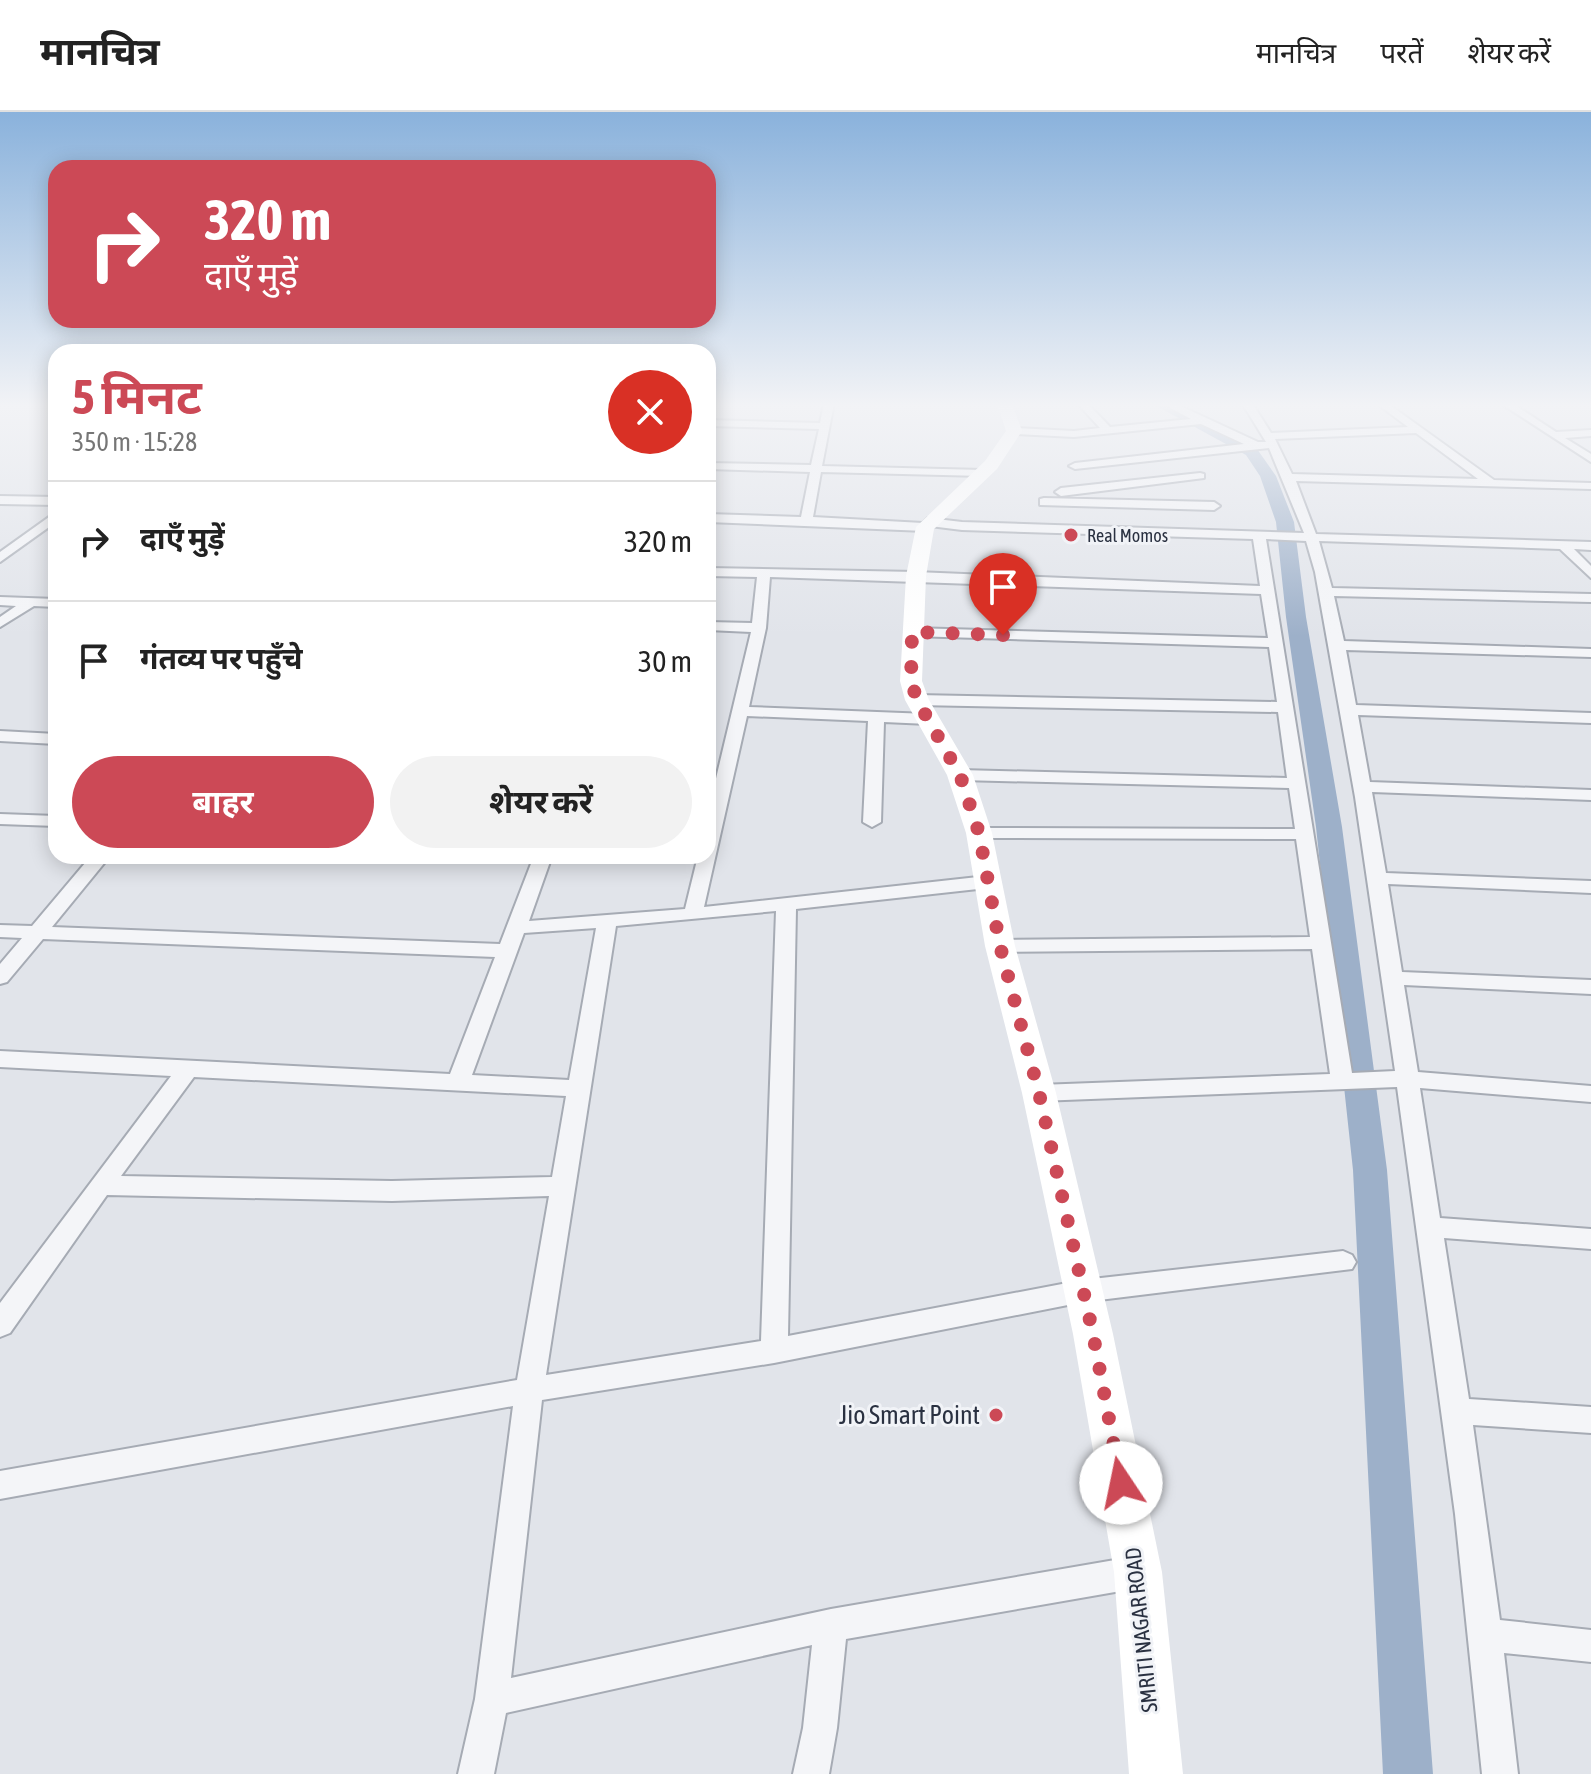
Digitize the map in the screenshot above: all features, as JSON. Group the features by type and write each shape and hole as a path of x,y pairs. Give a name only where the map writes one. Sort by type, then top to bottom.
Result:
{"main road":[{"path":"927,524 975,481"},
{"name":"SMRITI NAGAR ROAD","path":"927,524 916,576 911,681 922,710 960,775 979,833 1000,946 1039,1093 1083,1291 1138,1572 1156,1774"}],"street":[{"path":"806,521 814,481"},
{"path":"1022,528 1062,481"},
{"path":"1202,481 1229,534"},
{"path":"1289,481 1313,537 1328,592 1363,787 1394,978 1456,1411 1487,1635 1500,1774"},
{"path":"1391,481 1591,486"},
{"path":"1486,481 1491,484"},
{"path":"1047,498 1207,491"},
{"path":"1047,498 1207,491"},
{"path":"0,500 48,501"},
{"path":"716,518 1591,546"},
{"path":"3,553 48,522"},
{"path":"1259,535 1342,1082"},
{"path":"1563,545 1591,574"},
{"path":"716,572 916,576 1267,590"},
{"path":"716,814 759,628 764,574"},
{"path":"1328,592 1591,598"},
{"path":"0,601 48,603"},
{"path":"0,623 31,602"},
{"path":"716,626 759,628"},
{"path":"912,632 1275,643"},
{"path":"1339,645 1591,653"},
{"path":"740,711 876,716 922,710 1285,707"},
{"path":"1350,710 1591,718"},
{"path":"872,822 876,716"},
{"path":"0,736 48,739"},
{"path":"960,775 1296,783"},
{"path":"1363,787 1591,795"},
{"path":"0,819 48,821"},
{"path":"979,833 1304,834"},
{"path":"0,977 94,864"},
{"path":"458,1083 540,864"},
{"path":"693,914 704,864"},
{"path":"1377,878 1591,887"},
{"path":"514,928 693,914 987,882"},
{"path":"774,1351 786,903"},
{"path":"476,1774 492,1699 529,1390 607,921"},
{"path":"0,931 505,951"},
{"path":"1000,946 1321,943"},
{"path":"1394,978 1591,987"},
{"path":"3,1063 579,1089"},
{"path":"0,1325 31,1278 188,1069"},
{"path":"1039,1093 1407,1079 1591,1094"},
{"path":"102,1185 392,1191 564,1186"},
{"path":"1429,1227 1591,1239"},
{"path":"0,1485 529,1390 774,1351 1083,1291 1343,1262"},
{"path":"1456,1411 1591,1420"},
{"path":"492,1699 831,1625 1138,1572"},
{"path":"811,1774 820,1728 831,1625"},
{"path":"1487,1635 1591,1646"}],"waterway":[{"path":"1270,481 1285,522 1296,617 1329,827 1370,1170 1408,1774"}],"place":[{"name":"Real Momos","path":"1071,535"},
{"name":"Jio Smart Point","path":"996,1415"}],"route":[{"path":"1003,635 912,632 911,681 917,700 960,775 979,833 1000,946 1039,1093 1093,1334 1121,1483"}]}
